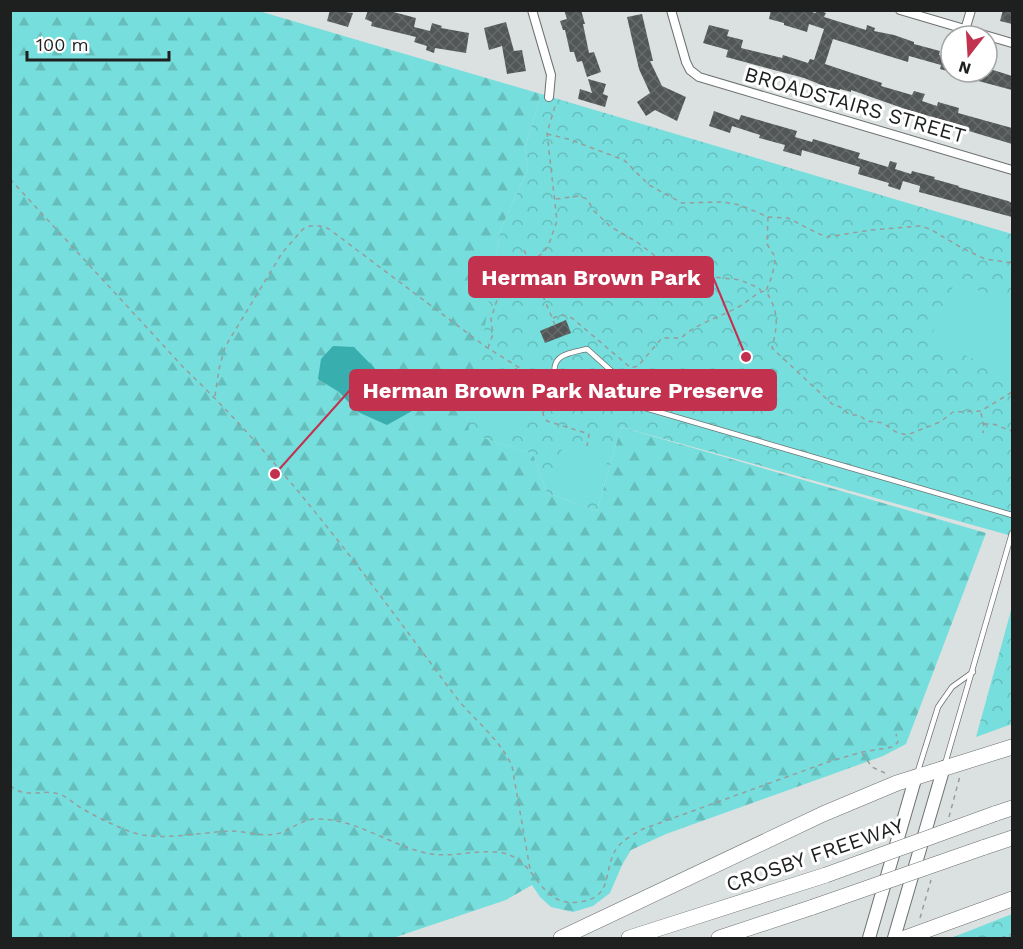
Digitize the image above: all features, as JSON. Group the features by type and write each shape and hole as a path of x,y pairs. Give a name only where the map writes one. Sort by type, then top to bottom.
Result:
{"highway":[{"path":"561,939 823,814 916,776 1012,747"},
{"name":"CROSBY FREEWAY","path":"630,939 826,874 1012,808"},
{"path":"719,939 1012,838"},
{"path":"905,939 1012,899"}],"street":[{"path":"532,10 551,75 549,97"},
{"name":"BROADSTAIRS STREET","path":"671,10 690,70 699,77 1012,170"},
{"path":"900,10 946,24"},
{"path":"894,939 944,767"},
{"path":"869,939 916,776"}],"lane":[{"path":"638,406 617,386 617,376 587,349 566,353 555,362 553,370 556,382 638,406 1012,515"},
{"path":"944,767 1012,533"},
{"path":"916,776 938,707 952,687 973,672"}],"path":[{"path":"528,260 544,252 557,221 547,134 558,99 549,97"},
{"path":"547,134 568,139 624,160 649,185 682,203 722,202 740,205 768,217 788,218 827,237 920,226 986,259 1012,263"},
{"path":"10,179 273,462 329,530 461,705 505,751 512,766 530,872"},
{"path":"554,199 579,196 587,199 594,211 610,227 637,242 677,273 740,280 759,288 762,292"},
{"path":"768,217 767,244 774,255 775,262 766,291 777,319 771,348 832,404 850,415 859,415 867,421 883,423 896,432 907,435 940,422 954,412 981,411 1012,392"},
{"path":"215,397 225,347 282,253 303,230 310,226 329,229 488,348 516,366 556,382"},
{"path":"524,249 555,325"},
{"path":"488,348 493,334 491,319 501,287 514,282 538,282"},
{"path":"553,318 562,315 572,318 631,368 638,366 662,338 681,338 689,330 717,319 766,291"},
{"path":"513,381 516,366"},
{"path":"541,376 548,388 542,416 547,421 589,434 587,446"},
{"path":"981,411 984,424 983,433"},
{"path":"984,424 993,424 1012,431"},
{"path":"10,786 23,792 49,791 62,794 78,806 134,833 158,835 232,831 276,834 315,818 334,819 423,853 506,854 522,864 551,897 562,902 586,901 596,897 604,888 615,850 627,838 643,829 722,799 862,752 893,747 898,742 896,734"},
{"path":"862,752 872,766 887,774 897,783"},
{"path":"1001,939 1012,934"}],"green space":[{"path":"10,11 259,11 541,94 525,148 528,169 500,231 469,433 533,454 547,493 597,511 621,427 986,533 906,744 883,756 666,834 631,850 610,893 593,906 573,912 551,907 532,885 506,900 393,938 11,938"},
{"path":"541,94 1012,234 1012,536 621,427 597,511 547,493 533,454 468,433 500,231 528,169 525,148"},
{"path":"956,280 1012,306 1012,377 930,339"},
{"path":"490,374 536,388 521,437 476,423"},
{"path":"565,439 610,453 595,502 550,488"},
{"path":"1012,607 1012,724 976,737"},
{"path":"1012,914 1012,938 951,938"}],"shaded area":[{"path":"333,346 354,347 382,376 413,395 412,411 387,425 358,412 339,392 318,379 321,359"}],"building":[{"path":"330,10 353,13 348,27 327,21"},
{"path":"368,10 386,10 416,18 414,27 430,31 432,23 442,26 441,28 469,33 466,53 435,48 434,53 426,50 427,46 414,42 416,37 371,26 372,22 365,19"},
{"path":"564,10 581,10 589,53 594,52 601,72 587,77 582,61 577,62 574,52 570,52 565,30 560,21 567,19"},
{"path":"771,10 806,10 815,13 818,10 826,13 824,17 866,30 867,25 875,28 874,31 894,35 914,42 914,44 939,51 939,64 909,56 908,62 833,39 825,64 882,83 881,86 912,95 914,91 925,94 922,101 937,106 938,102 959,108 958,113 1012,128 1012,144 851,90 851,92 840,89 839,92 804,78 726,57 728,50 703,43 709,25 729,30 727,36 743,40 741,48 782,58 783,55 808,63 810,59 814,60 824,29 809,24 807,32 769,19"},
{"path":"1003,10 1012,10 1012,24 1000,21"},
{"path":"642,14 653,61 650,61 662,86 686,97 677,121 655,110 646,116 637,102 650,93 639,69 627,17"},
{"path":"506,22 514,51 522,50 526,71 507,74 502,46 489,50 484,28"},
{"path":"999,72 1012,76 1012,90 990,84 999,84"},
{"path":"588,79 606,84 603,94 608,96 605,107 578,99 580,89 592,93"},
{"path":"714,111 739,120 741,115 797,131 795,137 812,142 813,139 860,153 858,158 888,167 890,161 897,163 895,169 935,177 934,179 958,187 1008,201 1012,203 1012,217 919,192 920,186 903,181 900,190 888,186 889,183 858,174 860,167 802,150 801,156 783,151 785,145 759,138 760,135 732,126 730,133 709,126"},
{"path":"566,320 571,333 545,343 540,331"}],"place":[{"name":"Herman Brown Park","path":"746,357"},
{"name":"Herman Brown Park Nature Preserve","path":"275,474"}]}
